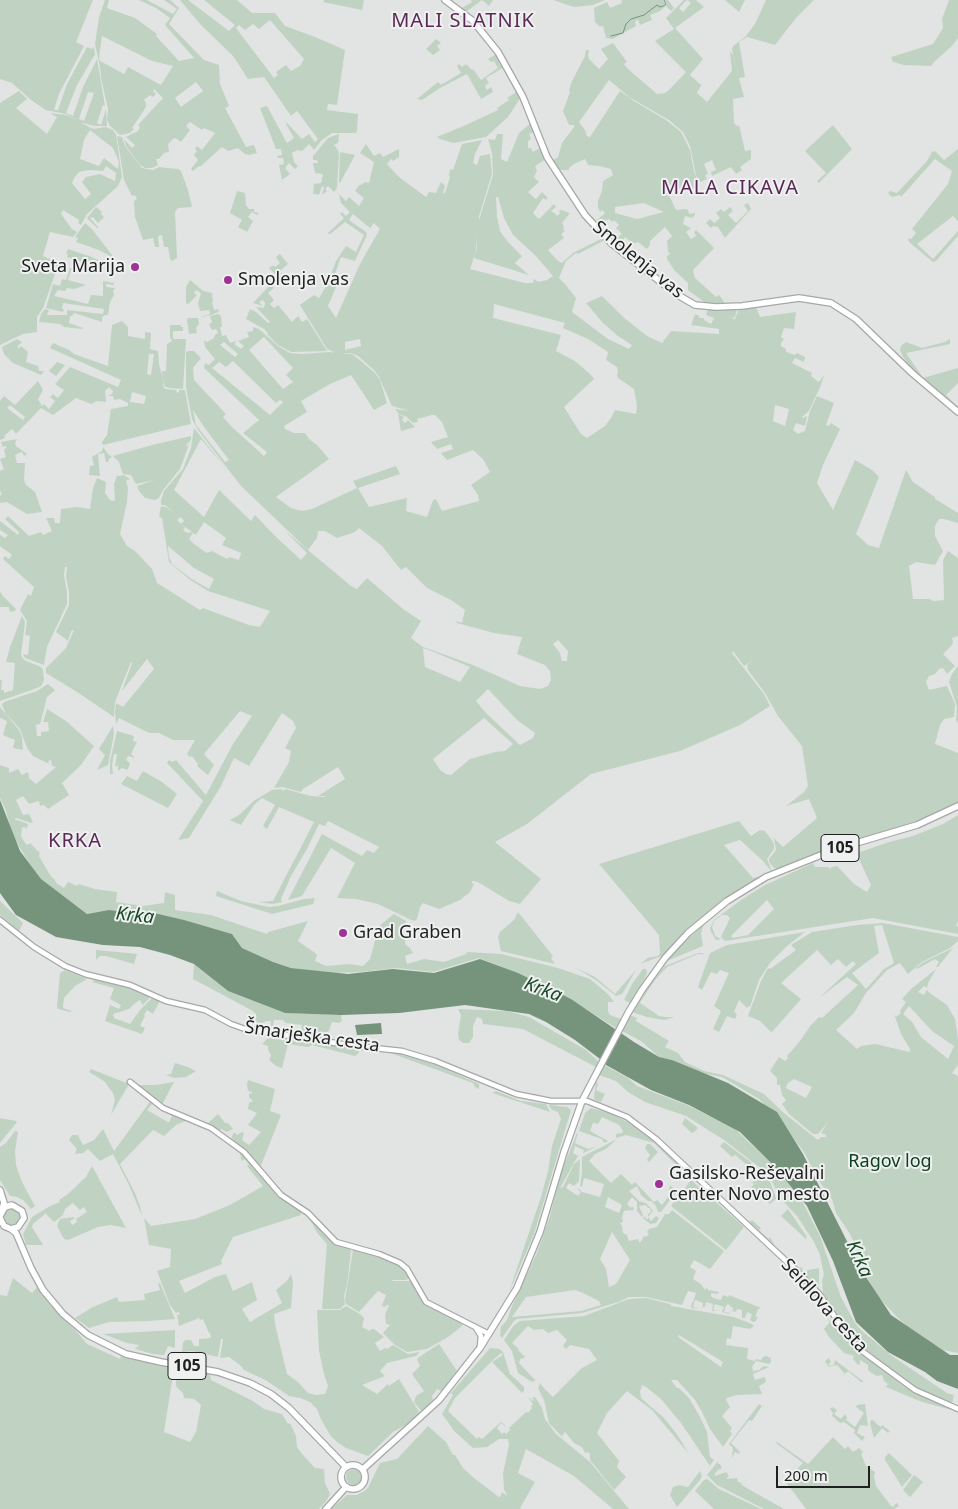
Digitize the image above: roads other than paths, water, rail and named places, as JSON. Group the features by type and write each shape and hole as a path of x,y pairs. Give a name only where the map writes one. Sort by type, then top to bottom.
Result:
{"main road":[{"name":"Smolenja vas","path":"445,0 465,14 485,34 498,52 523,97 545,154 591,222 612,243 676,294 695,304 725,307 752,306 788,299 826,301 850,315 958,412"},
{"name":"105","path":"346,1487 353,1489 363,1484 366,1477 363,1470 439,1400 489,1334 517,1288 540,1232 564,1152 582,1101 633,1005 656,969 688,933 727,901 766,877 836,849 917,825 958,806"},
{"path":"0,1190 7,1202 12,1205 1,1217"},
{"path":"0,1190 4,1203 1,1217"},
{"name":"105","path":"12,1205 22,1211 24,1218 19,1234 22,1247"},
{"name":"105","path":"1,1217 10,1229 16,1233 37,1279 52,1301 63,1314 88,1335 126,1354 228,1374 250,1383 271,1394 289,1408 346,1467"},
{"path":"10,1229 21,1225"},
{"path":"326,1509 346,1487 341,1477 346,1467 353,1465 363,1470"}],"street":[{"name":"Šmarješka cesta","path":"0,920 34,947 65,966 85,974 130,984 166,1001 204,1010 224,1021 245,1029 355,1046 394,1049 435,1061 516,1094 551,1101 582,1101"},
{"path":"130,1082 163,1108 211,1128 244,1152 281,1195 311,1216 336,1242 379,1254 400,1263 407,1270 426,1302 489,1334"},
{"name":"Seidlova cesta","path":"582,1101 594,1103 615,1111 641,1126 814,1289 848,1336 862,1351 915,1390 958,1409"},
{"path":"471,1324 482,1338 473,1357"}],"water":[{"name":"Krka","path":"0,800 20,851 41,879 87,914 109,910 126,912 142,910 184,920 232,934 242,948 291,968 348,974 393,969 434,973 480,959 518,973 571,999 659,1057 672,1060 728,1083 777,1112 803,1154 862,1271 891,1315 950,1355 958,1355 958,1389 937,1381 925,1372 888,1352 856,1322 833,1261 807,1206 773,1165 740,1132 689,1105 651,1090 606,1065 575,1040 529,1014 465,1005 399,1013 341,1015 285,1013 228,991 194,964 170,955 140,947 103,945 56,937 16,915 0,893"},
{"path":"381,1023 382,1034 357,1035 355,1025"}],"waterway":[{"path":"611,36 623,33 626,24 631,19 644,15 657,5 660,7 666,4 664,0"}],"place":[{"name":"Sveta Marija","path":"135,267"},
{"name":"Smolenja vas","path":"228,280"},
{"name":"Grad Graben","path":"343,933"},
{"name":"Gasilsko-Reševalni center Novo mesto","path":"659,1184"}],"district":[{"name":"MALI SLATNIK","path":"463,21"},
{"name":"MALA CIKAVA","path":"730,188"},
{"name":"KRKA","path":"75,841"}],"park label":[{"name":"Ragov log","path":"890,1162"}]}
